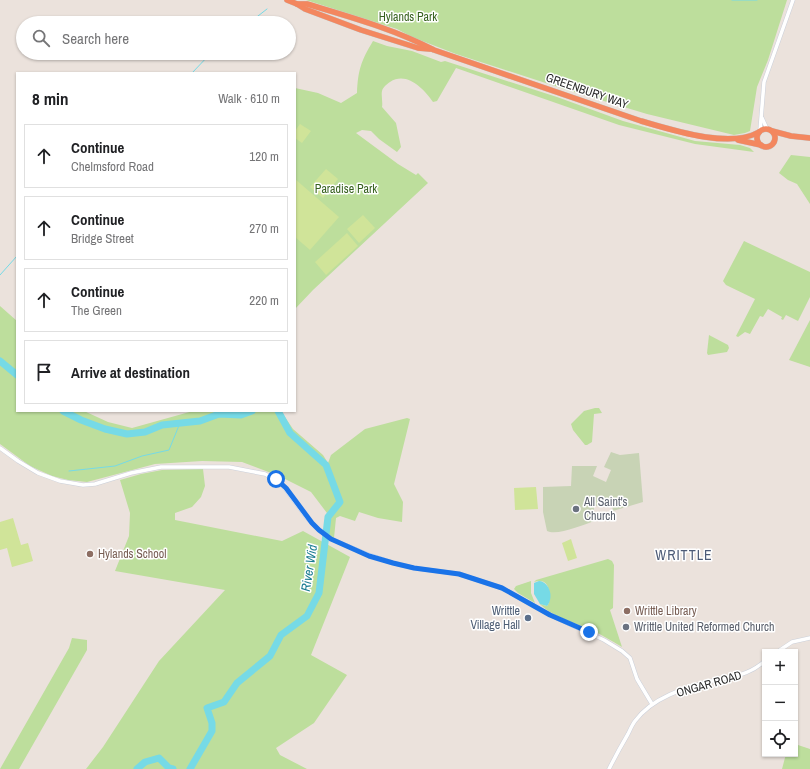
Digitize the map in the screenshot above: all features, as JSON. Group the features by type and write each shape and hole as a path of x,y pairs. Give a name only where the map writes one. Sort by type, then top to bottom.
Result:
{"highway":[{"name":"GREENBURY WAY","path":"287,0 297,4 307,4 374,25 434,50 642,121 699,135 737,139 762,145"},
{"path":"769,130 774,135 774,140"},
{"path":"791,136 774,140 769,146 762,145 758,140 760,132 769,130 791,136 810,138"},
{"name":"GREENBURY WAY","path":"737,139 746,138 760,132"}],"street":[{"path":"760,132 764,82 793,0"},
{"path":"761,116 769,130"},
{"path":"0,448 38,473 60,481 83,485 103,482 132,473 161,467 222,466 248,470 272,477 281,483 307,518 329,538 369,556 393,563 414,568 454,573 502,588 550,615 589,632 622,651 632,661 637,678 652,704"},
{"path":"782,649 792,642 810,638"},
{"name":"ONGAR ROAD","path":"609,769 634,722 652,704 663,698 711,681 744,674 762,663"}],"green space":[{"name":"Hylands Park","path":"306,0 787,0 768,60 757,87 750,131 734,135 647,114 564,89 456,54 412,37 397,29"},
{"name":"Paradise Park","path":"373,41 387,46 412,51 441,62 445,61 557,97 623,121 695,141 740,145 750,148 754,152 695,144 619,125 456,68 437,101 433,102 420,87 414,83 409,80 396,79 384,87 382,93 382,107 396,123 401,147 397,152 371,131 362,130 356,133 398,164 416,175 418,173 428,183 313,290 296,308 296,88 318,93 341,103 357,93 358,78 366,54"},
{"path":"300,124 311,131 302,143 296,139 296,130"},
{"path":"791,155 810,157 810,204 797,184 788,180 779,173"},
{"path":"326,169 338,179 323,198 310,187"},
{"path":"296,180 339,217 310,250 296,238"},
{"path":"363,215 375,228 359,243 347,229"},
{"path":"347,233 358,246 326,275 315,262"},
{"path":"744,241 810,272 810,297 798,321 786,315 783,320 781,319 782,317 768,309 763,317 760,316 750,334 745,332 738,337 736,336 755,299 726,285 723,281"},
{"path":"0,306 16,320 16,412 86,412 108,422 132,428 189,412 282,412 293,429 323,455 328,463 331,455 365,429 407,418 410,419 394,484 403,502 402,522 378,518 359,512 355,521 340,516 336,518 334,538 328,534 330,517 311,492 279,476 242,462 202,461 155,464 87,482 68,480 52,476 30,466 0,444"},
{"path":"810,320 810,367 789,360"},
{"path":"709,335 728,345 729,348 727,352 708,355"},
{"path":"599,408 602,413 594,414 592,442 585,445 573,430 571,424 584,411"},
{"path":"611,452 620,455 639,453 643,502 613,511 612,505 594,506 594,521 563,531 547,531 543,512 543,487 571,486 572,466 597,466 593,476 606,482 611,470 604,467"},
{"path":"203,469 205,486 201,497 192,507 175,513 175,520 282,541 303,531 350,557 311,655 347,675 314,723 276,748 280,755 307,769 86,769 103,747 159,661 225,590 115,571 129,536 130,513 120,480 162,470"},
{"path":"536,487 538,509 515,510 514,488"},
{"path":"13,518 21,545 28,543 33,561 12,567 7,548 0,550 0,522"},
{"path":"571,539 577,558 568,561 562,543"},
{"path":"608,559 612,561 614,565 613,608 610,610 622,647 592,630 564,619 544,608 539,603 547,606 549,603 548,587 543,582 534,582 536,580"},
{"path":"531,581 531,593 535,603 514,589 516,586"},
{"path":"72,638 87,640 87,650 19,769 0,769 69,648"},
{"path":"798,745 810,749 810,769 782,769 785,757 798,757"}],"water":[{"path":"539,581 546,584 550,591 550,599 547,606 540,604 534,594 534,583"}],"waterway":[{"path":"732,0 757,0"},
{"path":"258,16 267,9"},
{"path":"193,72 204,60"},
{"path":"0,275 16,257"},
{"name":"River Wid","path":"0,361 16,374"},
{"name":"River Wid","path":"65,412 105,429 127,434 145,432 162,425 200,421 219,414 241,415 249,412"},
{"name":"River Wid","path":"190,769 212,731 212,723 207,708 224,702 237,683 270,656 281,635 307,616 319,593 328,517 340,502 326,465 290,433 279,412"},
{"path":"69,471 115,466 142,456 169,450 180,423"},
{"name":"River Wid","path":"137,769 145,762 159,758 169,768 173,769"}],"place":[{"name":"All Saint's Church","path":"576,509"},
{"name":"Hylands School","path":"90,554"},
{"name":"Writtle Library","path":"627,611"},
{"name":"Writtle Village Hall","path":"528,618"},
{"name":"Writtle United Reformed Church","path":"626,627"}],"district":[{"name":"WRITTLE","path":"684,555"}],"route":[{"path":"276,479 286,488 307,518 329,538 340,544 369,556 393,563 414,568 446,571 502,588 550,615 589,632"}]}
